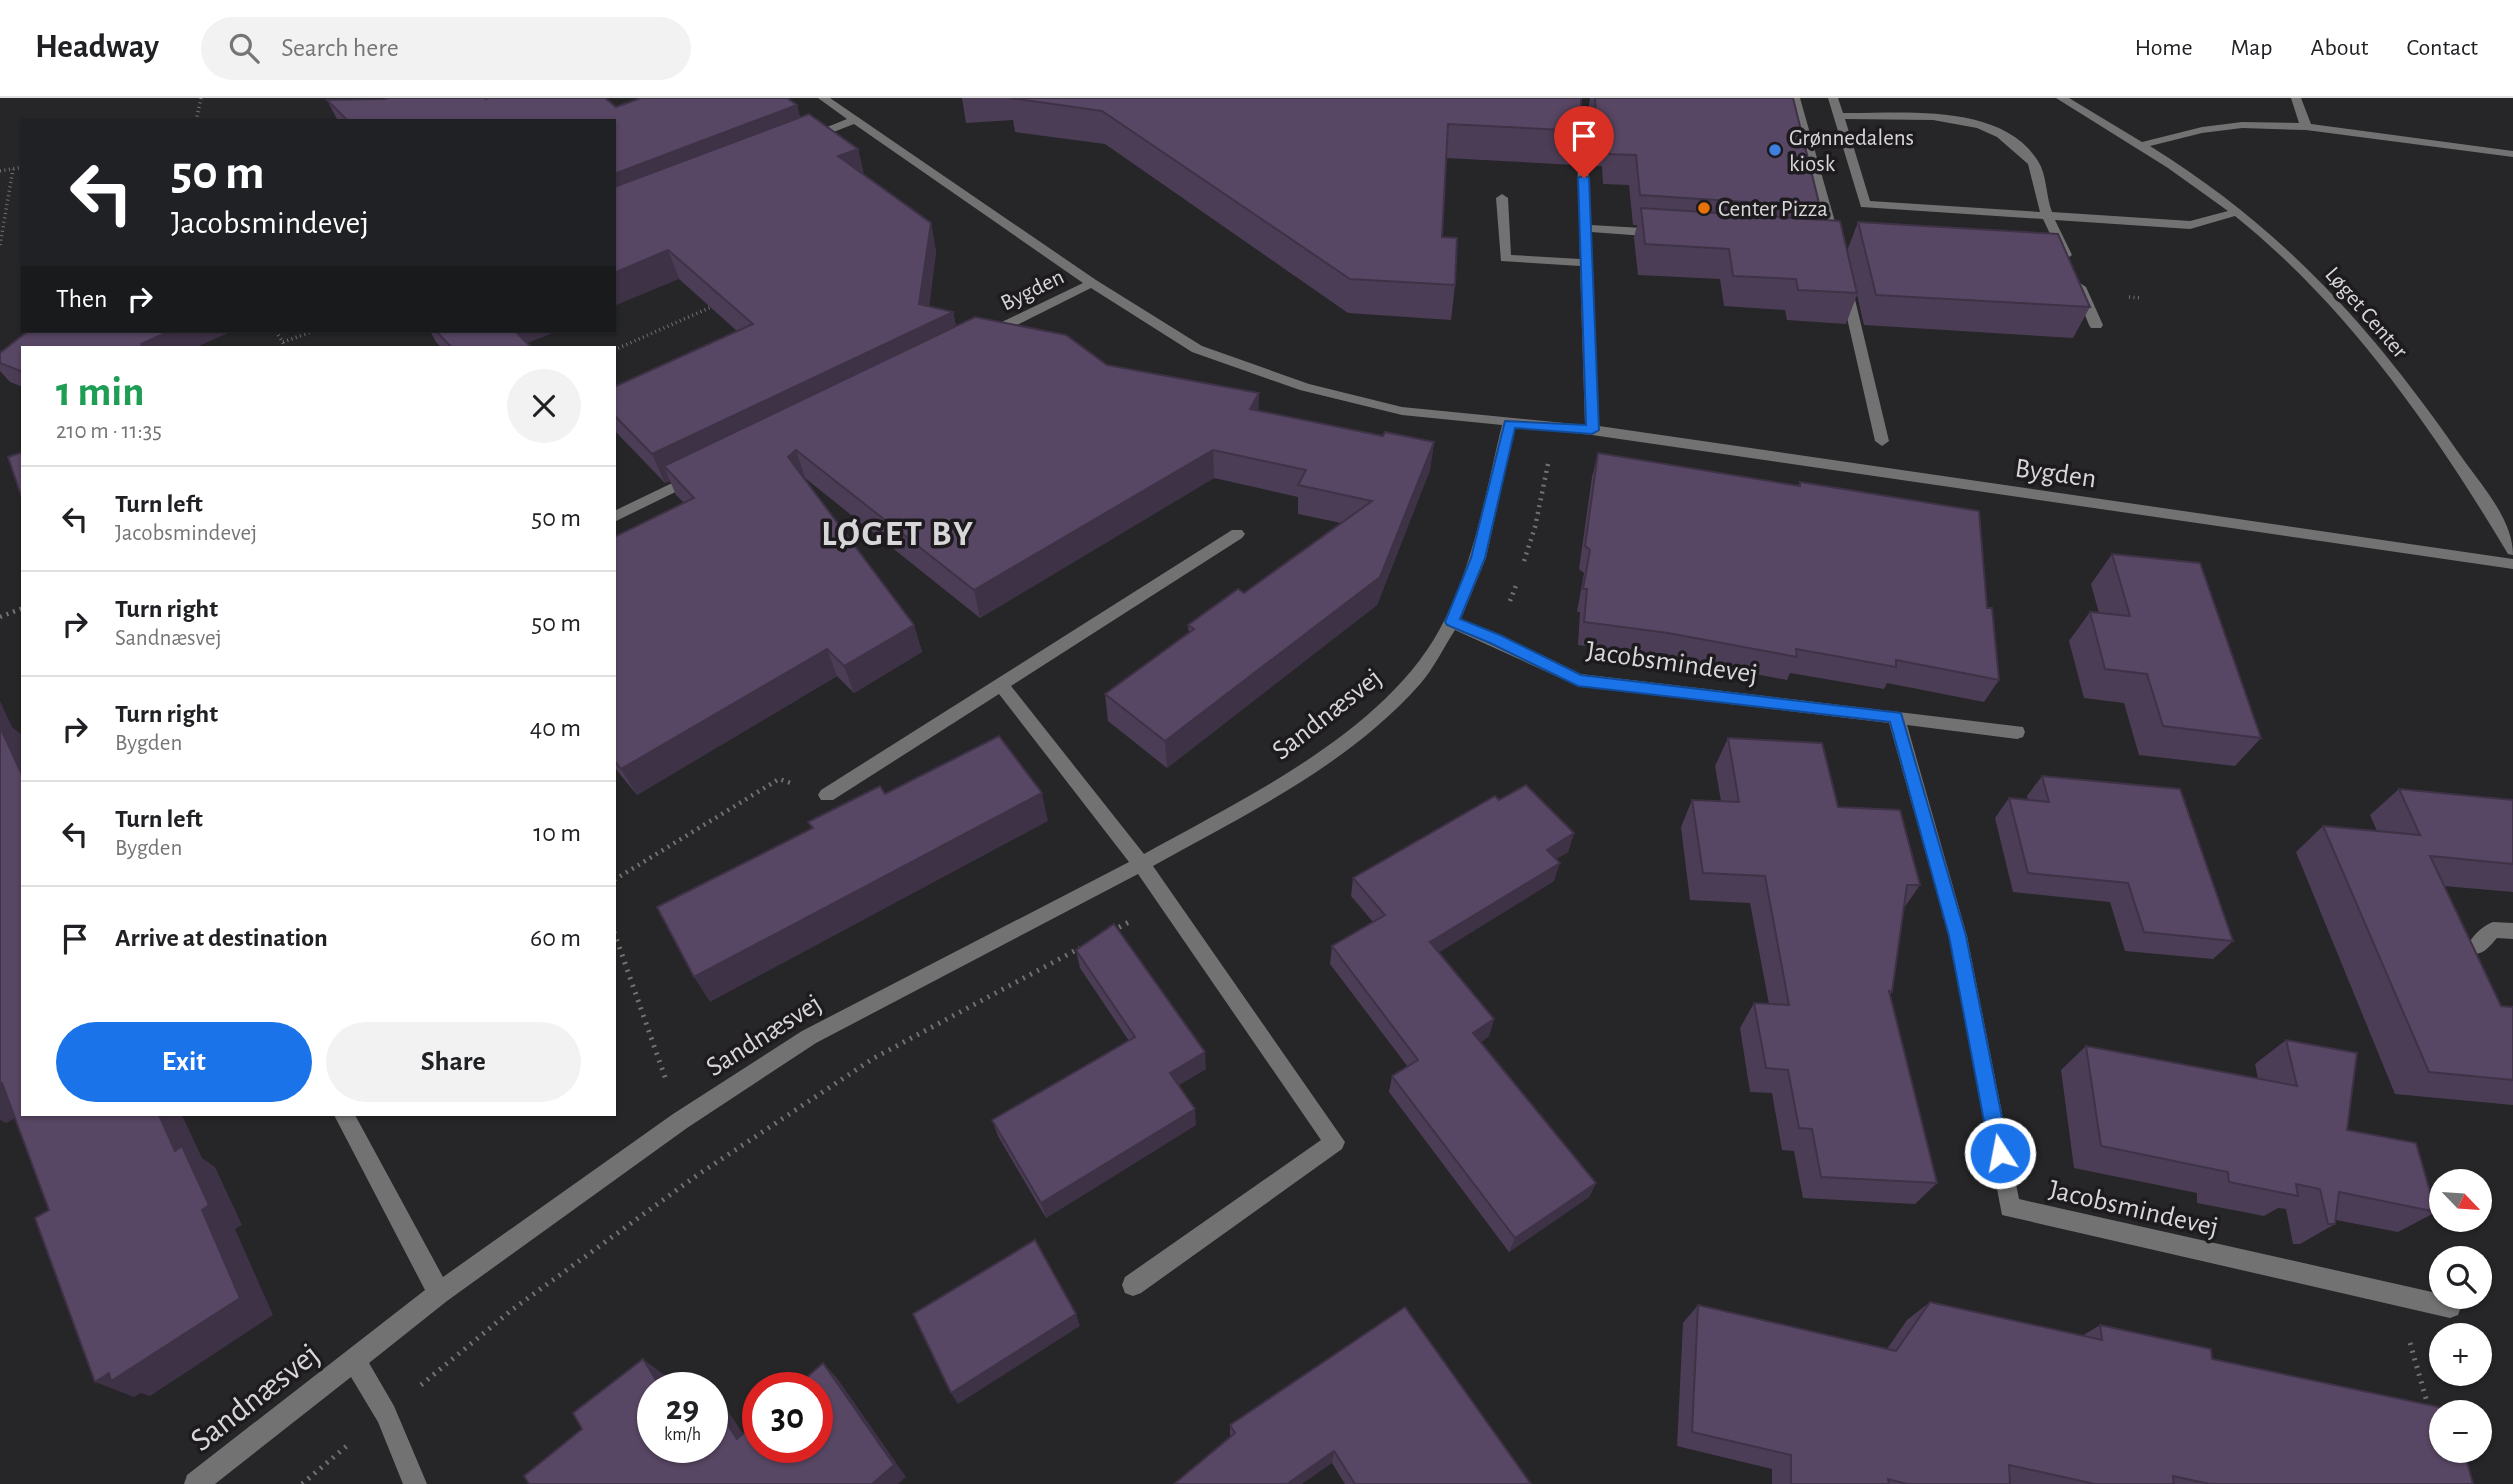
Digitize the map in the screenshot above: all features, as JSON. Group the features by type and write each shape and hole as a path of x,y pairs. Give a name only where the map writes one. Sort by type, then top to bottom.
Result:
{"street":[{"name":"Bygden","path":"823,98 1092,283 1197,349 1305,387 1402,411 1509,424 1592,430 2513,564"},
{"path":"1795,98 1836,249 1882,441"},
{"path":"1833,98 1865,204 2190,225 2237,212"},
{"name":"Løget Center","path":"2061,98 2142,145 2237,212 2323,289 2384,362 2462,465 2513,550"},
{"path":"2296,98 2305,127"},
{"path":"1581,103 1592,430"},
{"path":"1838,116 1881,118 1921,115 1959,120 1989,128 2015,144 2033,162 2039,194 2065,260 2096,325"},
{"path":"792,145 855,120"},
{"path":"2142,145 2202,130 2242,125 2305,127 2513,154"},
{"path":"1502,198 1505,258 1587,263"},
{"path":"1585,228 1669,234"},
{"name":"Bygden","path":"979,338 1092,283"},
{"name":"Sandnæsvej","path":"196,1484 439,1293 680,1121 809,1037 1141,864 1278,788 1362,729 1416,678 1452,622 1478,558 1509,424"},
{"path":"616,516 705,472"},
{"path":"827,795 1237,534"},
{"name":"Jacobsmindevej","path":"1452,622 1495,639 1578,680 2017,732"},
{"path":"1001,685 1141,864 1335,1142 1133,1285"},
{"name":"Jacobsmindevej","path":"1896,717 1958,936 2010,1208 2429,1302"},
{"path":"2476,947 2493,930 2513,931"},
{"path":"345,1116 439,1293"},
{"name":"Sandnæsvej","path":"354,1360 386,1414 415,1484"}],"path":[{"path":"196,119 201,98"},
{"path":"0,171 21,167"},
{"path":"0,245 13,169"},
{"path":"616,349 727,300"},
{"path":"277,333 285,346"},
{"path":"283,342 308,333"},
{"path":"0,617 21,609"},
{"path":"616,879 779,779 827,795"},
{"path":"616,938 680,1121"},
{"path":"2397,1295 2429,1410"}],"building":[{"path":"605,98 616,107 641,98 787,98 797,105 616,173 616,119 346,119 327,100"},
{"path":"1010,98 1581,98 1582,131 1448,124 1442,237 1457,238 1455,285 1350,279 1102,111"},
{"path":"1595,98 1793,98 1820,207 1640,195 1636,155 1609,154 1608,137 1597,136"},
{"path":"809,114 858,149 838,156 931,223 919,304 953,312 652,454 616,417 616,386 753,324 668,250 616,272 616,186"},
{"path":"1641,208 1840,221 1857,293 1798,290 1796,279 1733,276 1729,249 1645,244"},
{"path":"1858,222 2058,234 2090,307 1876,295"},
{"path":"975,317 1066,335 1107,365 1259,393 1250,409 1383,436 1385,432 1434,442 1380,577 1165,741 1105,694 1194,629 1188,625 1238,589 1244,593 1372,501 1298,485 1306,470 1213,450 974,590 796,450 788,457 914,625 844,666 827,649 621,769 616,763 616,536 694,498 664,466"},
{"path":"25,333 166,333 141,344 142,346 21,346 21,371 0,363 0,353"},
{"path":"438,333 517,333 530,346 450,346"},
{"path":"21,453 21,495 8,457"},
{"path":"1598,453 1800,486 1800,482 1979,511 1987,608 1992,608 1999,680 1896,660 1896,667 1796,649 1797,657 1668,633 1584,622 1587,589 1583,589 1590,550 1585,546"},
{"path":"2112,554 2200,563 2261,738 2163,726 2147,674 2105,669 2090,612 2130,616"},
{"path":"0,727 21,773 21,1116 159,1116 175,1151 182,1146 209,1205 202,1210 240,1298 111,1381 109,1373 95,1382 35,1218 49,1210 2,1083 0,1084"},
{"path":"999,736 1042,793 694,977 657,907 813,828 808,822 880,786 885,794"},
{"path":"1728,738 1822,743 1838,807 1900,810 1920,885 1907,885 1892,992 1889,991 1937,1183 1821,1177 1812,1129 1799,1128 1788,1070 1766,1068 1754,1003 1789,1005 1765,876 1703,873 1692,800 1739,802"},
{"path":"2042,776 2180,789 2233,941 2144,932 2128,883 2028,873 2009,798 2049,802"},
{"path":"1526,785 1574,833 1547,850 1560,863 1430,942 1494,1019 1473,1033 1596,1183 1515,1238 1392,1076 1418,1060 1332,946 1385,915 1353,878 1495,796 1499,800"},
{"path":"2399,789 2513,800 2513,864 2430,856 2501,1006 2513,1007 2513,1080 2429,1072 2323,826 2420,835"},
{"path":"1114,924 1205,1052 1170,1073 1195,1109 1041,1203 992,1120 1135,1037 1076,950"},
{"path":"2286,1040 2357,1053 2347,1130 2416,1143 2429,1188 2429,1211 2339,1192 2335,1224 2328,1224 2320,1189 2296,1184 2298,1196 2229,1182 2228,1172 2101,1146 2086,1046 2297,1086"},
{"path":"1035,1240 1076,1314 951,1393 913,1314"},
{"path":"1930,1302 2102,1340 2100,1325 2211,1349 2212,1359 2429,1405 2429,1463 2467,1463 2473,1484 2210,1484 2173,1476 2174,1484 2095,1484 2009,1465 2010,1484 1907,1484 1888,1479 1889,1484 1791,1484 1791,1455 1692,1432 1698,1305 1896,1351"},
{"path":"1405,1307 1531,1484 1355,1484 1334,1451 1287,1484 1174,1484 1235,1433 1230,1425"},
{"path":"643,1359 651,1372 637,1372 637,1463 728,1463 728,1425 737,1439 742,1435 742,1463 833,1463 833,1377 894,1465 872,1484 529,1484 524,1476 582,1429 573,1413"},
{"path":"823,1363 829,1372 813,1372"}],"place":[{"name":"Grønnedalens kiosk","path":"1775,150"},
{"name":"Center Pizza","path":"1704,208"}],"district":[{"name":"LØGET BY","path":"898,533"}],"route":[{"path":"1584,178 1592,430 1509,424 1478,558 1452,622 1495,639 1578,680 1896,717 1958,936 2000,1153"}]}
